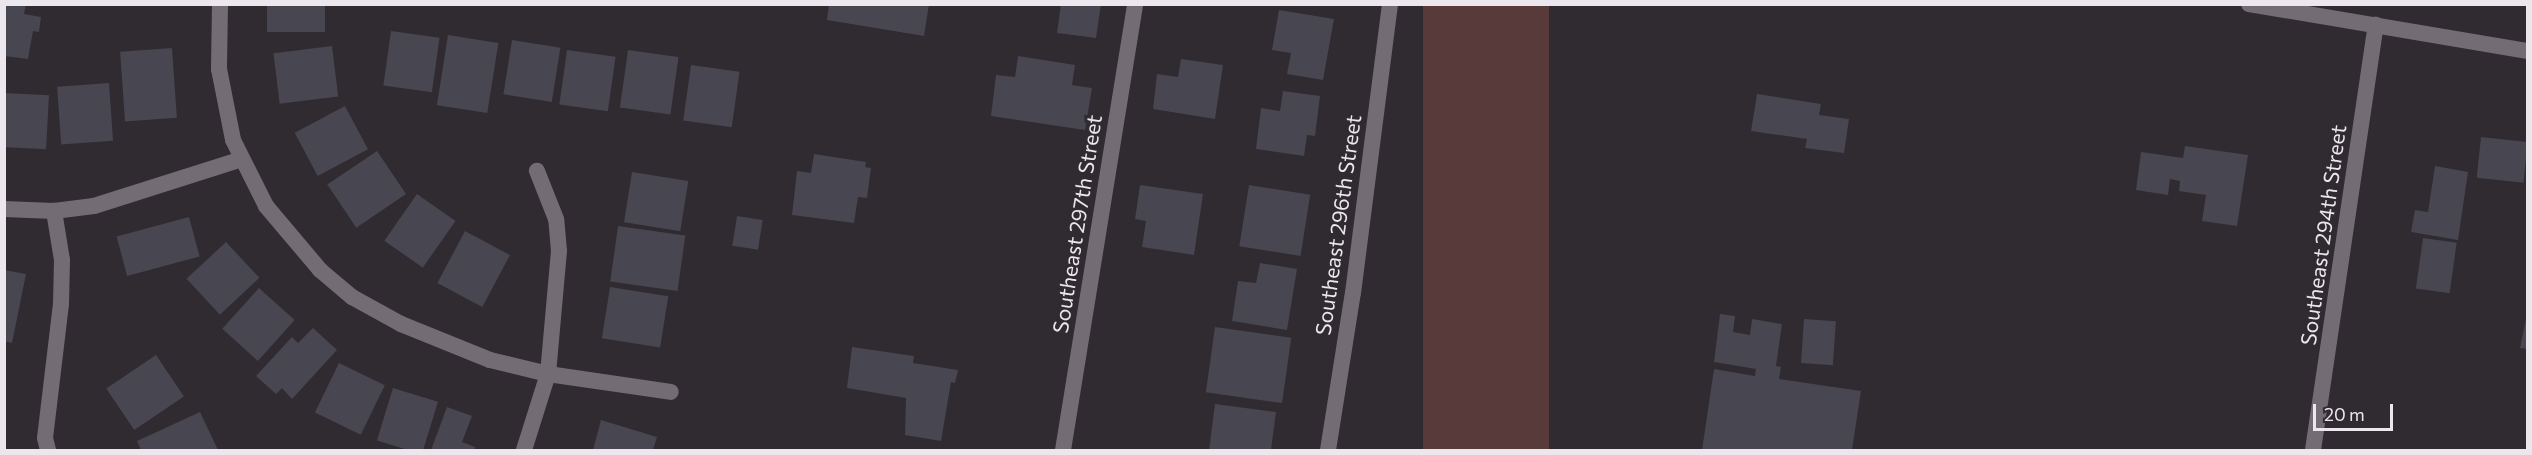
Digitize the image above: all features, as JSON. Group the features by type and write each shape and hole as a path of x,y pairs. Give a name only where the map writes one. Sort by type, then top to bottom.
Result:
{"street":[{"path":"220,4 219,69 233,140 267,206 291,237 352,297 444,343 548,374 671,392"},
{"name":"Southeast 297th Street","path":"1064,450 1135,4"},
{"name":"Southeast 296th Street","path":"1328,450 1353,293 1390,4"},
{"path":"2249,4 2528,51"},
{"name":"Southeast 294th Street","path":"2313,450 2376,25"},
{"path":"4,209 54,211 94,206 242,159"},
{"path":"524,450 548,374 559,251 556,219 537,171"},
{"path":"48,450 45,438 61,304 62,260 54,211"}],"shaded area":[{"path":"1423,5 1549,5 1549,450 1423,450"}],"building":[{"path":"4,4 26,4 24,14 41,17 39,32 33,31 28,59 4,56"},
{"path":"267,4 325,4 325,32 267,32"},
{"path":"829,4 929,4 924,36 827,20"},
{"path":"1061,4 1101,4 1096,38 1057,33"},
{"path":"1279,10 1334,19 1323,80 1287,74 1291,53 1272,50"},
{"path":"391,31 440,38 432,92 383,85"},
{"path":"448,35 498,43 487,113 437,105"},
{"path":"512,40 560,48 552,102 503,94"},
{"path":"332,46 338,97 280,104 273,53"},
{"path":"172,48 177,118 125,121 120,52"},
{"path":"567,50 616,57 608,111 559,104"},
{"path":"628,50 679,57 670,115 620,107"},
{"path":"1018,56 1075,65 1072,85 1092,88 1085,130 991,116 996,75 1015,77"},
{"path":"1181,59 1223,65 1215,119 1153,109 1157,74 1178,77"},
{"path":"691,65 740,72 732,127 683,120"},
{"path":"109,83 113,141 61,144 57,87"},
{"path":"1283,91 1320,96 1315,136 1307,135 1304,156 1256,149 1261,108 1280,111"},
{"path":"4,93 49,95 46,149 4,147"},
{"path":"1757,94 1821,104 1819,115 1849,119 1844,153 1805,148 1807,139 1751,131"},
{"path":"345,106 368,149 318,176 295,133"},
{"path":"2481,137 2528,142 2523,183 2477,178"},
{"path":"2185,146 2248,155 2237,226 2202,221 2206,195 2179,191 2180,181 2170,179 2168,195 2136,190 2141,152 2183,158"},
{"path":"377,151 406,194 356,228 327,185"},
{"path":"814,154 866,162 865,167 871,168 867,198 858,197 854,223 792,215 797,171 811,173"},
{"path":"2435,166 2468,172 2458,240 2411,232 2415,210 2428,212"},
{"path":"632,172 688,181 680,231 624,222"},
{"path":"1140,185 1203,194 1194,255 1142,247 1146,221 1135,219"},
{"path":"1249,185 1310,195 1301,256 1239,246"},
{"path":"417,194 456,221 423,268 384,241"},
{"path":"737,216 763,220 758,250 732,246"},
{"path":"189,217 200,257 127,276 117,236"},
{"path":"618,226 685,235 678,291 610,281"},
{"path":"465,231 510,255 482,307 437,283"},
{"path":"2423,238 2457,243 2450,293 2416,289"},
{"path":"226,242 259,278 220,315 187,279"},
{"path":"1260,263 1297,269 1287,330 1232,321 1238,281 1256,283"},
{"path":"4,270 26,274 12,343 4,341"},
{"path":"610,287 668,296 660,348 602,338"},
{"path":"259,288 295,320 258,361 222,329"},
{"path":"2528,309 2528,349 2520,348"},
{"path":"1720,314 1735,316 1733,332 1750,335 1752,319 1782,324 1776,366 1781,367 1779,379 1861,391 1852,450 1702,450 1714,369 1755,376 1756,369 1714,362"},
{"path":"1804,319 1836,321 1833,365 1801,363"},
{"path":"1215,327 1291,338 1282,403 1206,392"},
{"path":"313,328 337,350 292,399 282,388 276,394 256,376 292,337 298,343"},
{"path":"852,347 914,356 913,363 958,370 955,383 951,382 941,441 905,435 906,398 847,388"},
{"path":"156,355 184,396 134,430 106,389"},
{"path":"339,363 385,385 361,435 315,412"},
{"path":"393,388 438,402 423,450 408,450 377,441"},
{"path":"1215,404 1276,412 1271,450 1209,450"},
{"path":"447,407 472,416 462,442 475,447 474,450 431,450"},
{"path":"200,412 218,450 141,450 137,441"},
{"path":"601,420 657,437 653,450 593,450"}]}
